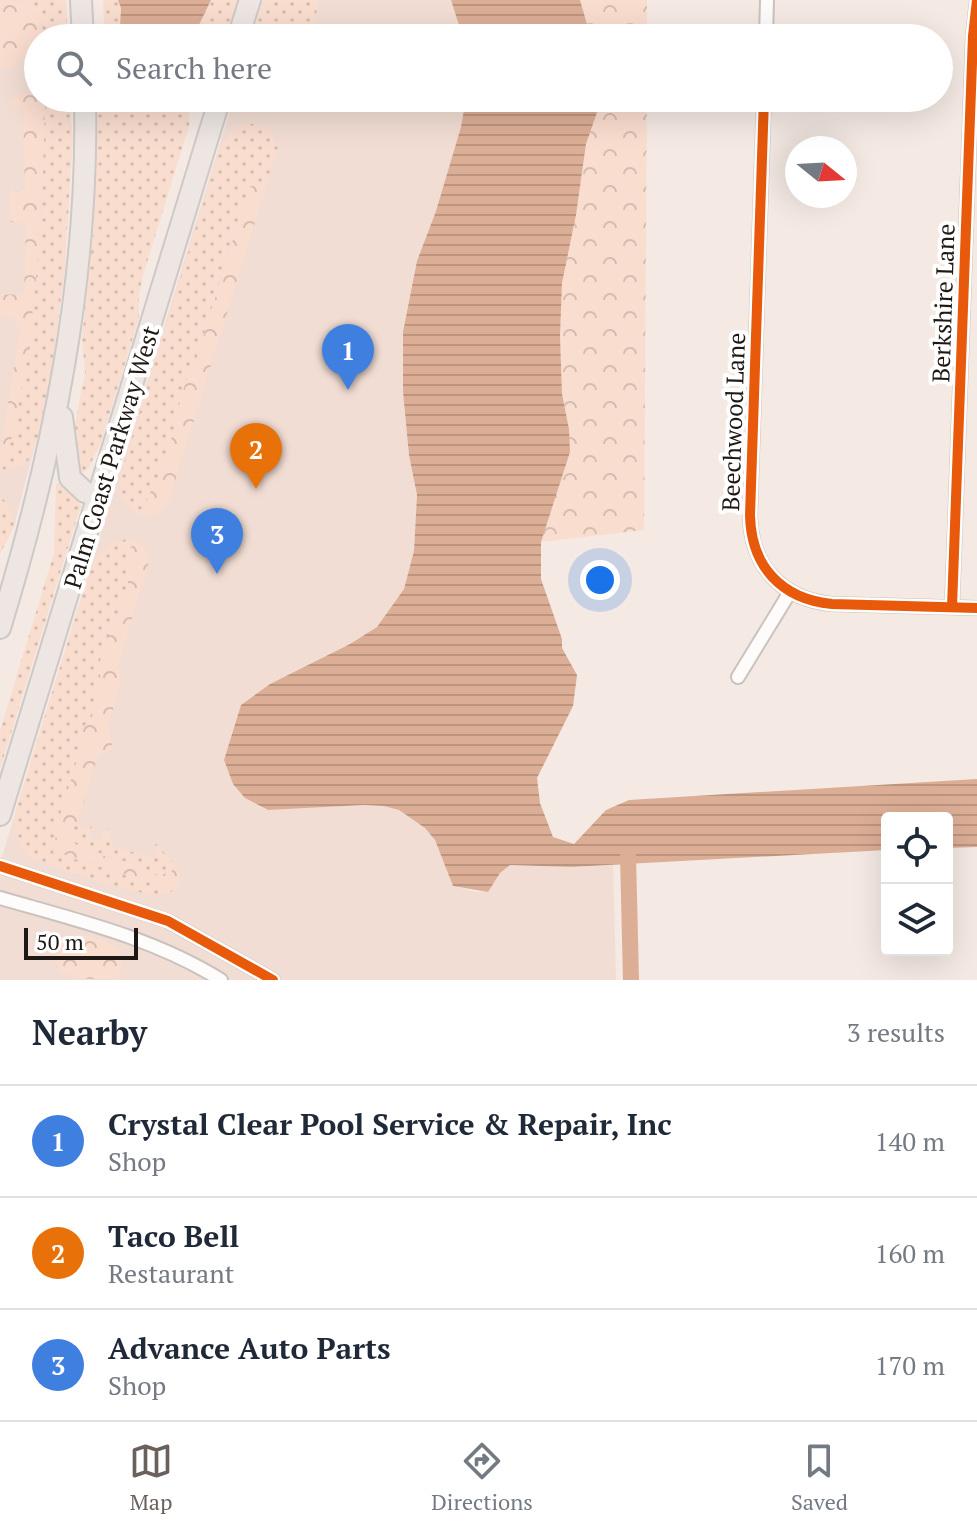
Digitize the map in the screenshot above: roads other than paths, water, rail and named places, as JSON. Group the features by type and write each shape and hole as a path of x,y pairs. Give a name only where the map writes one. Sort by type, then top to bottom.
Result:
{"main road":[{"path":"81,0 82,24"},
{"path":"242,24 250,0"},
{"path":"0,628 45,468 60,397 79,263 85,112"},
{"name":"Palm Coast Parkway West","path":"0,815 216,112"},
{"path":"60,397 70,478 85,492 99,496"}],"street":[{"path":"766,24 767,0"},
{"name":"Berkshire Lane","path":"952,607 973,36 977,0"},
{"name":"Beechwood Lane","path":"764,112 750,529 761,562 774,579 790,592 821,603 977,608"},
{"path":"738,677 790,592"},
{"path":"0,866 168,921 273,980"},
{"path":"0,898 153,944 221,980"}],"waterway":[{"path":"628,855 631,980"}],"place":[{"name":"Crystal Clear Pool Service & Repair, Inc","path":"348,390"},
{"name":"Taco Bell","path":"256,489"},
{"name":"Advance Auto Parts","path":"217,574"}]}
